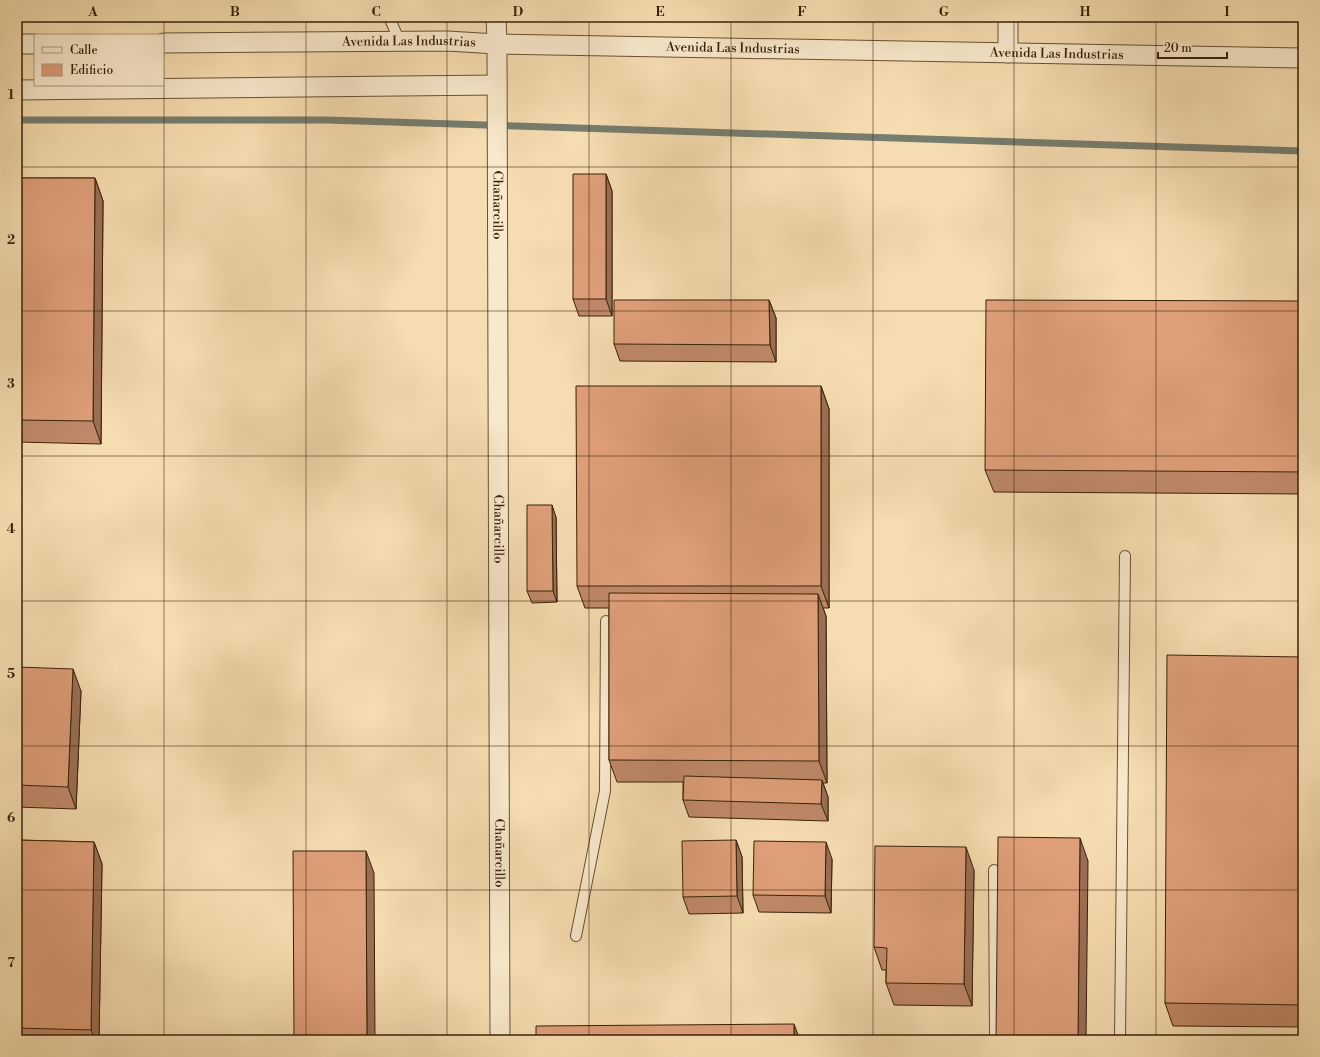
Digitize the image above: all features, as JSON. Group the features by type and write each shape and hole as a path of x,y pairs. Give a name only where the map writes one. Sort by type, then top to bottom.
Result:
{"street":[{"name":"Chañarcillo","path":"496,17 498,141 500,1040"},
{"path":"1008,17 1008,53"},
{"name":"Avenida Las Industrias","path":"164,43 447,41 497,44 1303,58"},
{"path":"17,44 34,44"},
{"path":"17,90 497,85"}],"lane":[{"path":"389,17 400,42"},
{"path":"1120,1040 1125,556"},
{"path":"576,936 605,791 606,621"},
{"path":"994,870 995,1040"}],"building":[{"path":"573,174 606,174 606,299 573,299"},
{"path":"17,178 95,178 93,421 17,420"},
{"path":"614,300 769,300 770,345 614,344"},
{"path":"986,300 1303,301 1303,472 985,470"},
{"path":"576,386 821,386 821,586 577,586"},
{"path":"527,505 552,505 553,591 527,591"},
{"path":"609,593 818,594 819,761 609,760"},
{"path":"1167,655 1303,657 1303,1005 1165,1003"},
{"path":"17,667 73,669 68,787 17,785"},
{"path":"684,776 822,780 821,804 683,800"},
{"path":"998,837 1080,838 1078,1040 996,1040"},
{"path":"17,840 94,842 91,1030 17,1028"},
{"path":"736,840 737,896 683,897 682,841"},
{"path":"754,841 826,842 825,896 753,895"},
{"path":"875,846 966,847 964,984 886,983 887,948 874,947"},
{"path":"293,851 366,851 367,1040 294,1040"},
{"path":"794,1024 794,1040 536,1040 536,1026"}],"waterway":[{"path":"17,120 327,120 1303,151"}]}
